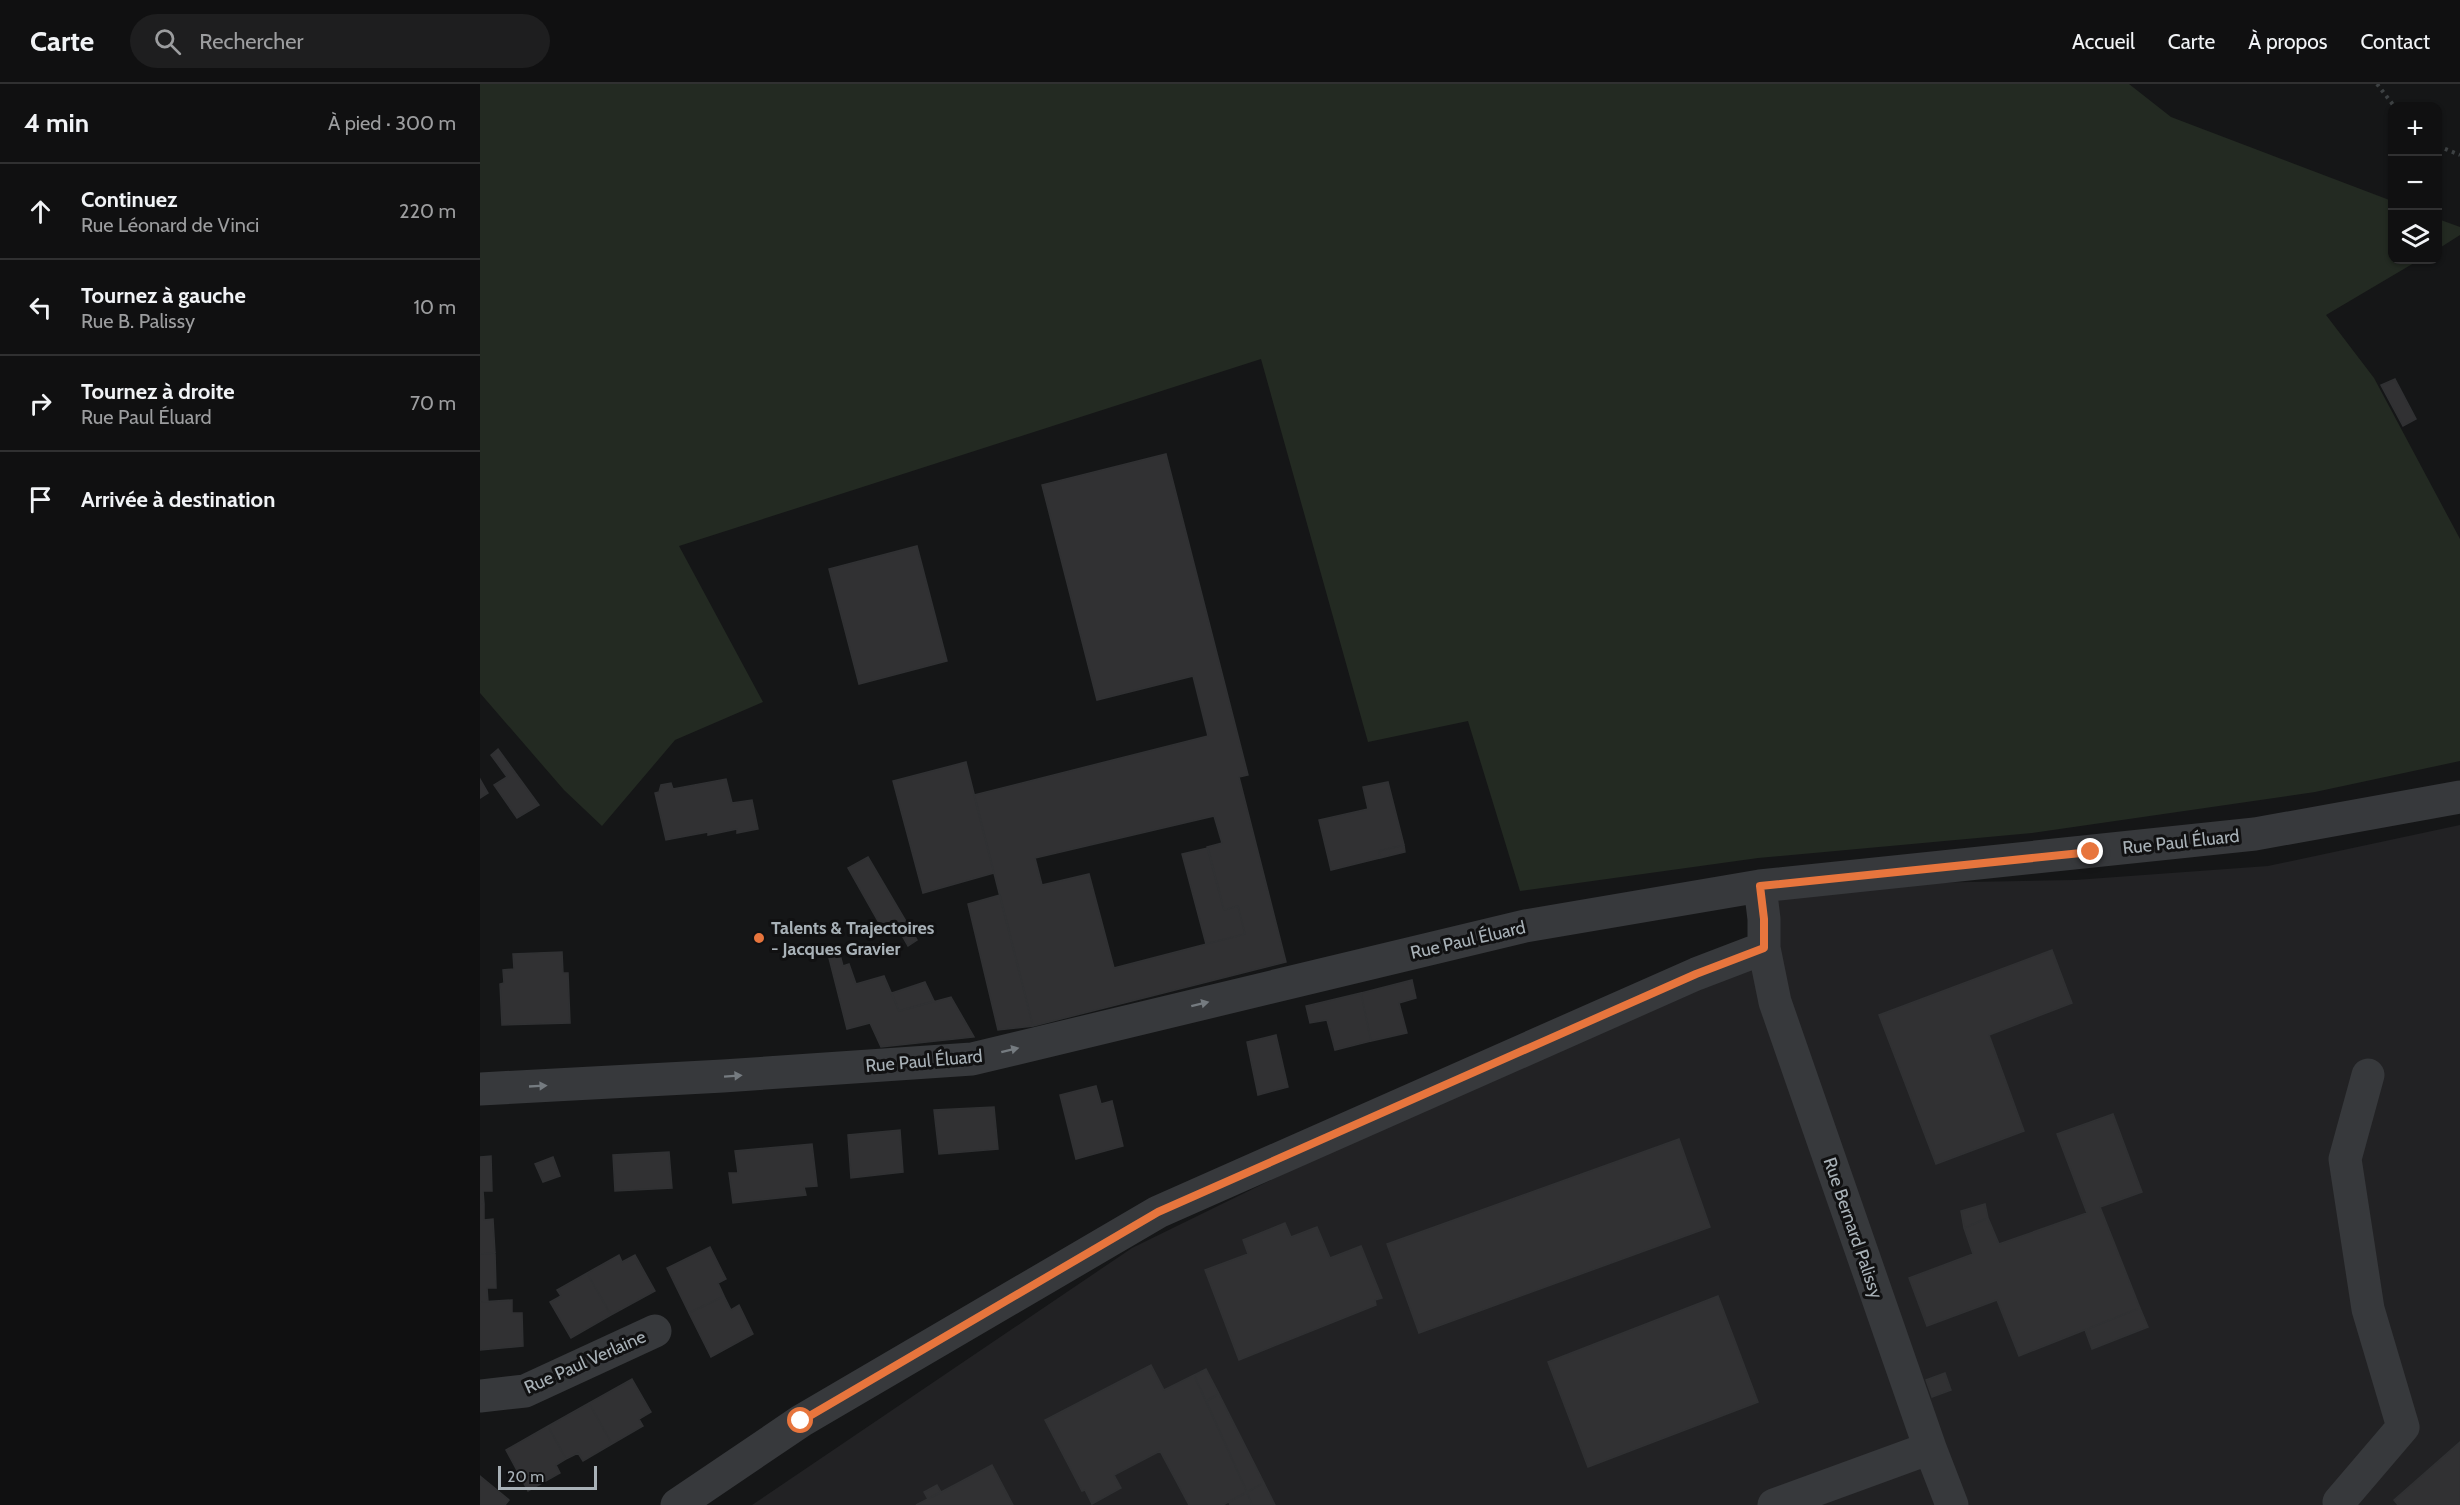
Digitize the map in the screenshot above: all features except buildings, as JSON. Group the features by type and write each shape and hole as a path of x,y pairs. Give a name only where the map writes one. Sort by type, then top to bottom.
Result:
{"street":[{"name":"Rue Paul Éluard","path":"480,1089 723,1076 972,1059 1525,926 1760,886 2255,834 2460,797"},
{"name":"Rue Bernard Palissy","path":"1760,886 1764,919 1764,948 1774,1002 1952,1505"},
{"path":"677,1505 801,1421 1158,1212 1696,974 1764,948"},
{"path":"2337,1504 2403,1427 2368,1309 2345,1159 2368,1075"},
{"name":"Rue Paul Verlaine","path":"480,1396 525,1391 655,1331"},
{"path":"1774,1505 1930,1448"}],"path":[{"path":"2377,84 2391,102"},
{"path":"2442,148 2460,155"}],"shaded area":[{"path":"480,84 2129,84 2171,117 2388,199 2388,264 2412,264 2326,315 2374,378 2460,539 2460,761 2315,792 2032,833 1758,858 1520,891 1468,721 1368,742 1261,359 679,546 763,702 675,740 602,826 564,790 480,693"},
{"path":"2442,220 2460,227 2460,235 2442,246"},
{"path":"2460,825 2460,1505 752,1505 1132,1248 1353,1140 1764,949 1760,886 2075,880 2268,866"}],"place":[{"name":"Talents & Trajectoires - Jacques Gravier","path":"759,938"}],"route":[{"path":"801,1421 1158,1212 1696,974 1764,948 1764,919 1760,886 2091,852"}]}
